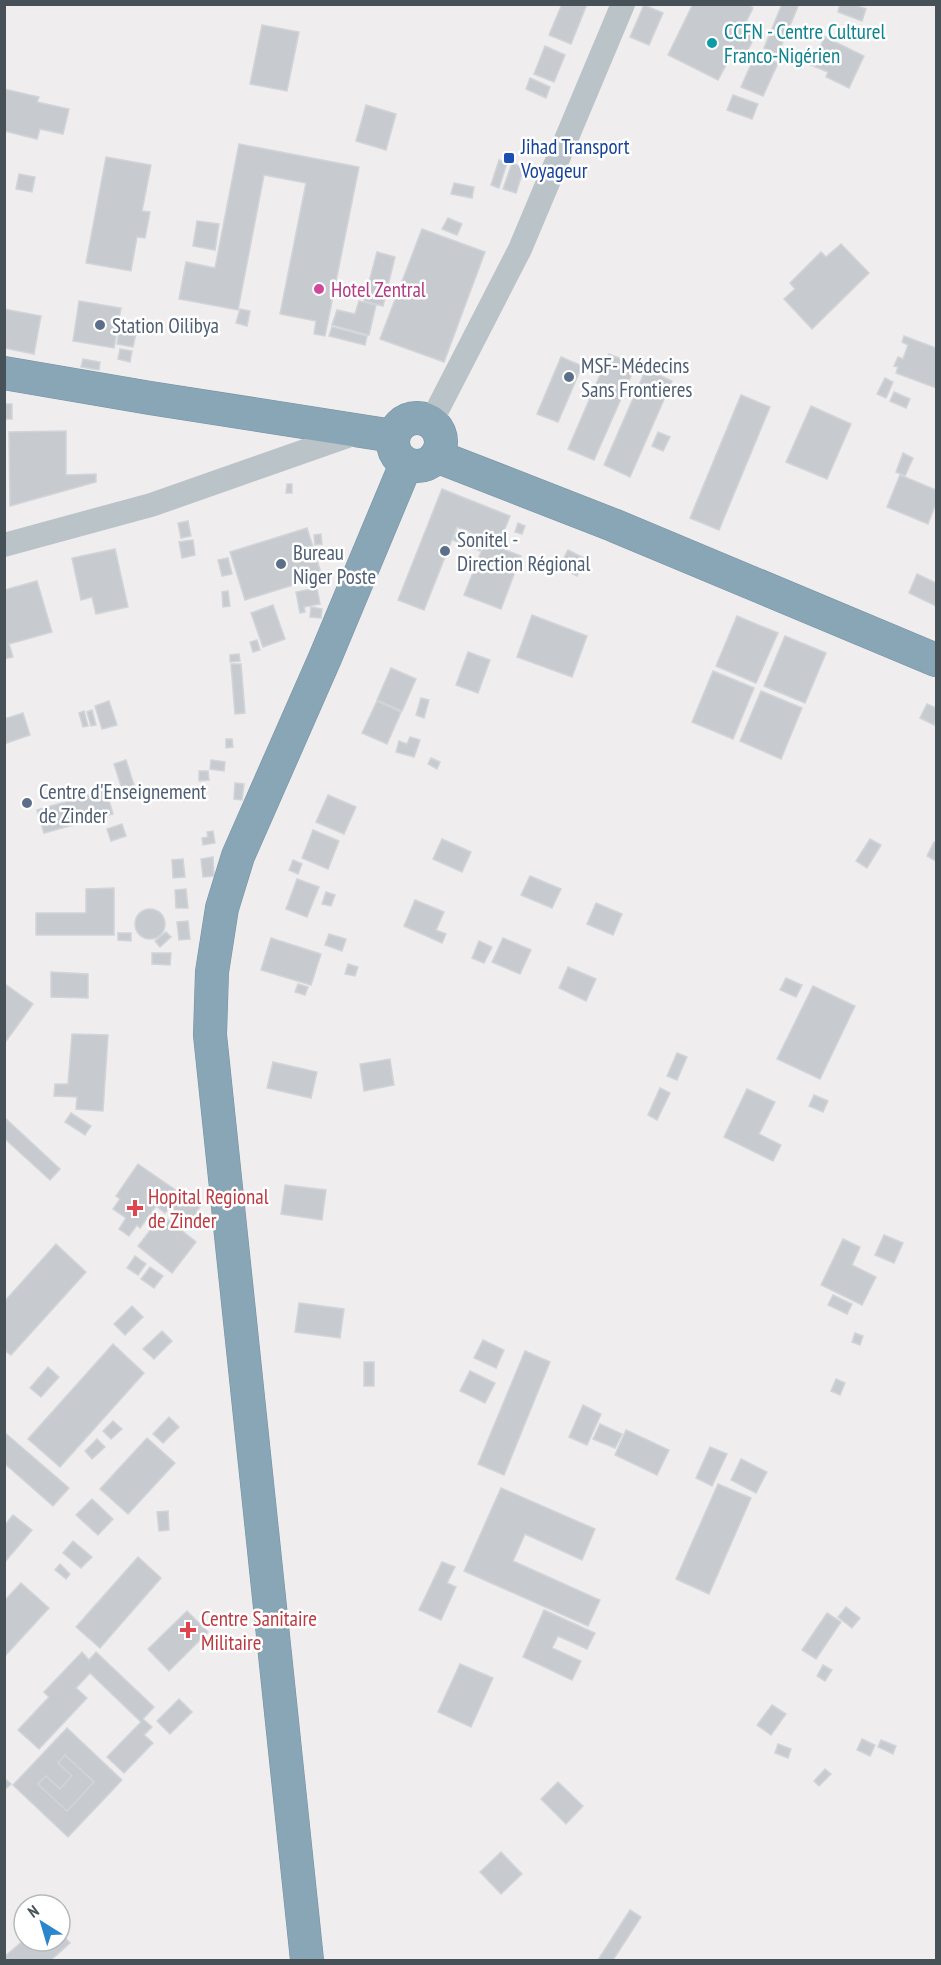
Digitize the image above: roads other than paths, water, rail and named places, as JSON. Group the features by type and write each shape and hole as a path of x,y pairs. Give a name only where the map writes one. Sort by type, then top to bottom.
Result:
{"highway":[{"path":"4,373 360,432 421,447 626,512 936,642"},
{"path":"421,447 936,660"},
{"path":"322,1960 210,1035 212,972 222,909 238,856 421,447"},
{"path":"285,1667 307,1960"}],"street":[{"path":"421,447 520,249 623,4"},
{"path":"4,545 151,505 360,432"}],"place":[{"name":"CCFN - Centre Culturel Franco-Nigérien","path":"712,43"},
{"name":"Jihad Transport Voyageur","path":"509,158"},
{"name":"Hotel Zentral","path":"319,289"},
{"name":"Station Oilibya","path":"100,325"},
{"name":"MSF- Médecins Sans Frontieres","path":"569,377"},
{"name":"Sonitel - Direction Régional","path":"445,551"},
{"name":"Bureau Niger Poste","path":"281,564"},
{"name":"Centre d'Enseignement de Zinder","path":"27,803"},
{"name":"Hopital Regional de Zinder","path":"135,1208"},
{"name":"Centre Sanitaire Militaire","path":"188,1630"}]}
